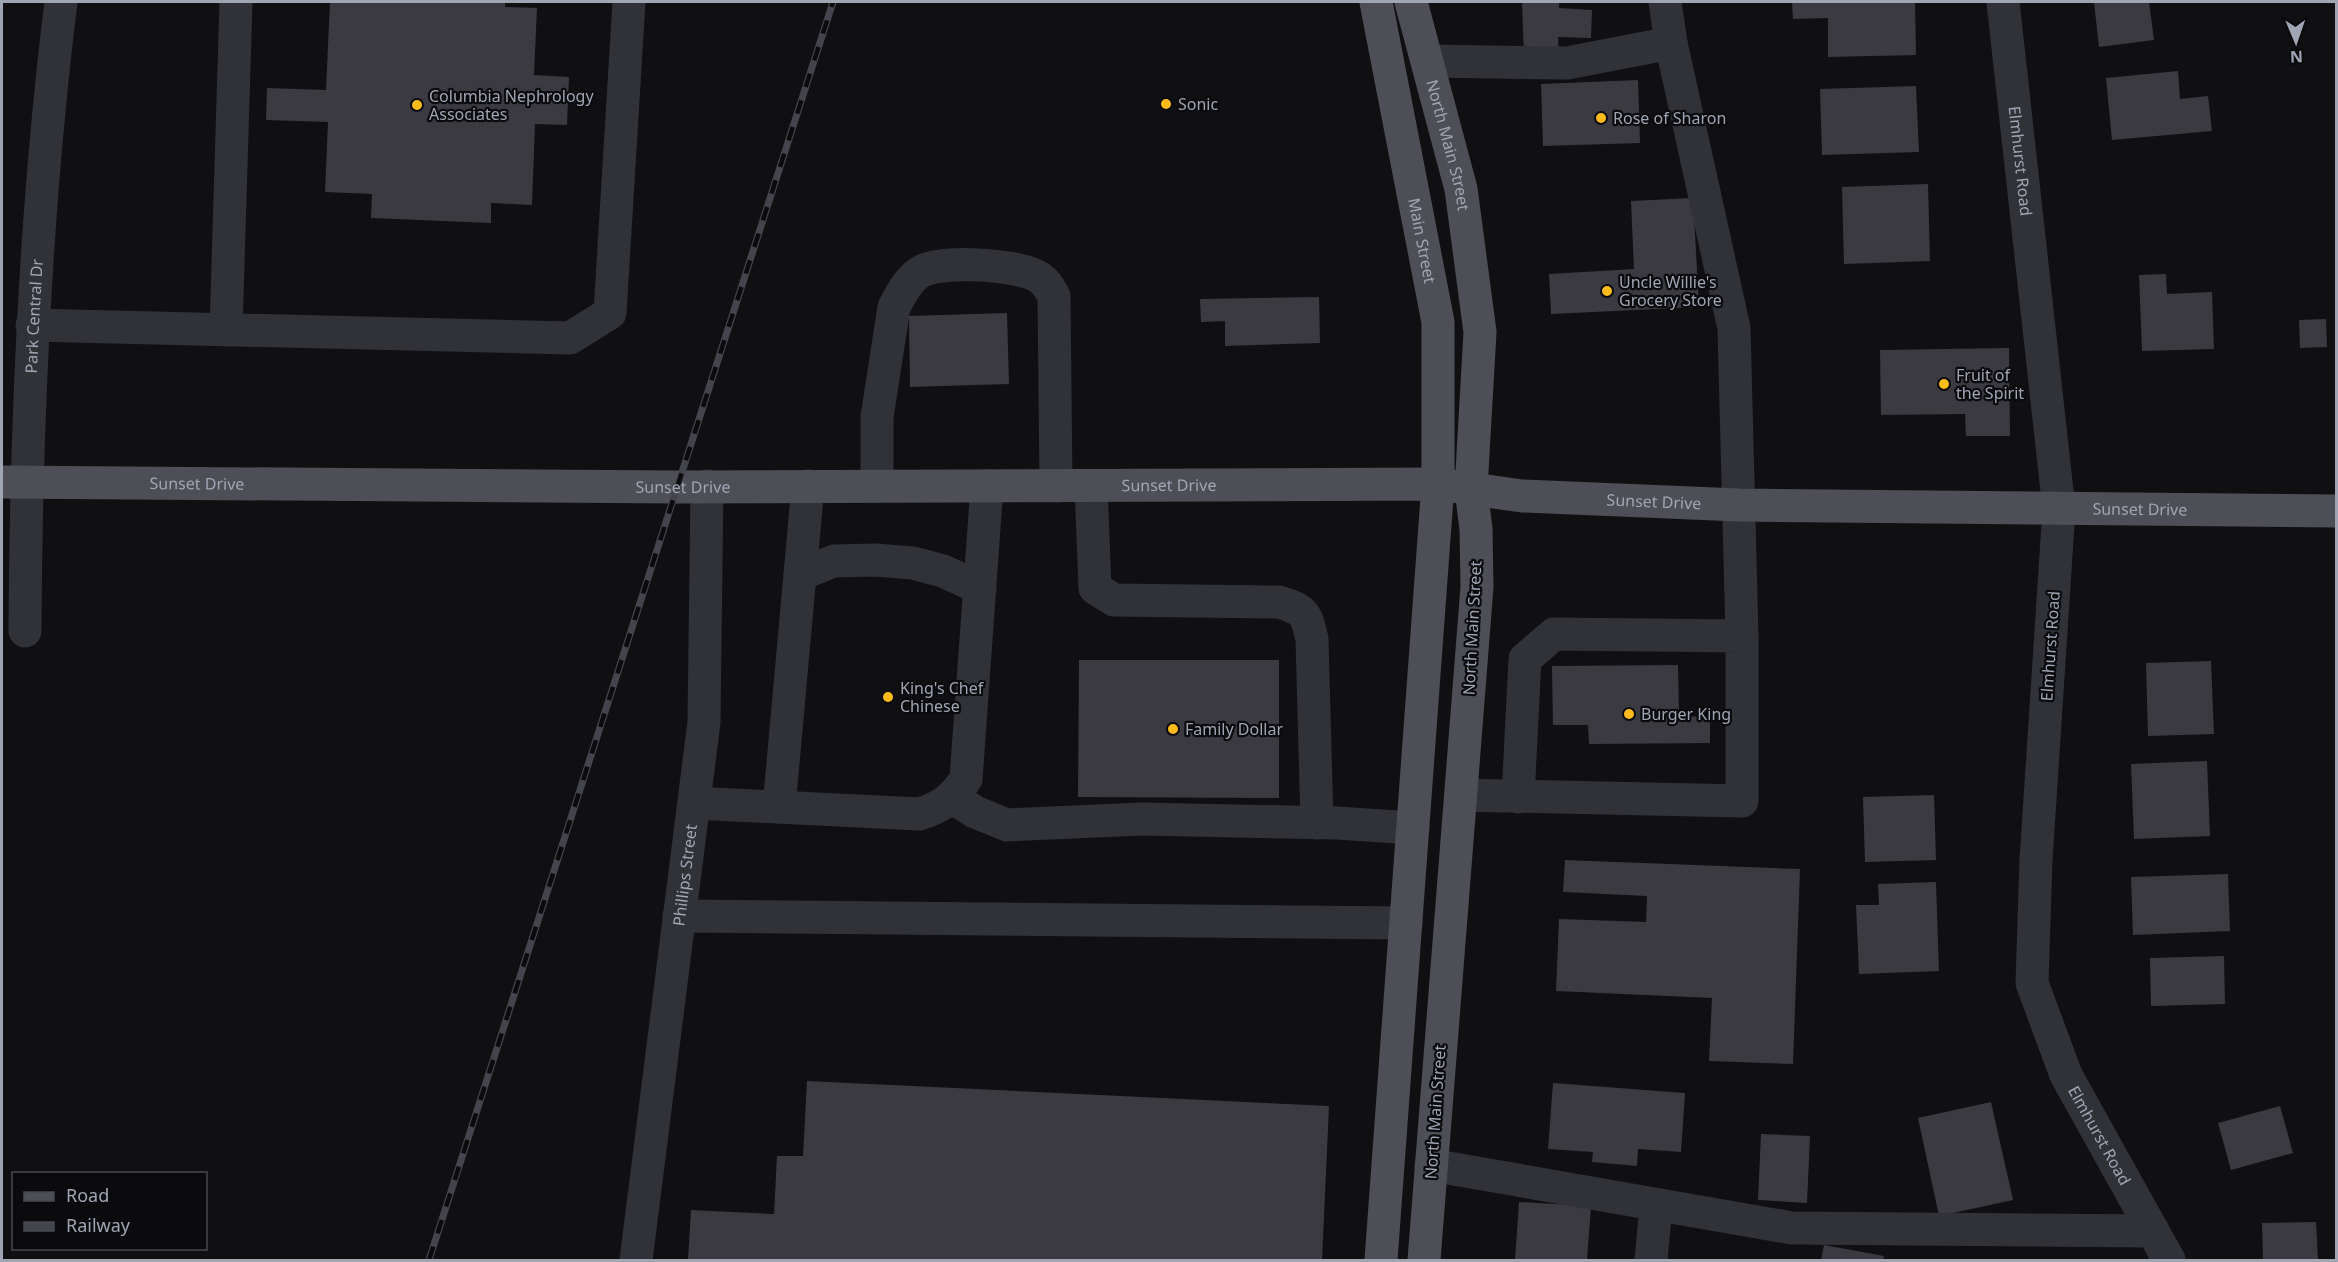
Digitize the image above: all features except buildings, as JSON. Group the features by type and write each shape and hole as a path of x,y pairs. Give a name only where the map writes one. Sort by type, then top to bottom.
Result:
{"main road":[{"name":"Main Street","path":"1376,2 1438,322 1438,484"},
{"name":"North Main Street","path":"1411,2 1461,189 1480,332 1471,489 1476,529 1477,587 1424,1260"},
{"name":"Sunset Drive","path":"14,482 707,486 1438,484 1522,496 1738,505 2337,511"},
{"path":"1381,1260 1438,484"}],"street":[{"name":"Park Central Dr","path":"25,631 14,482 32,325 47,113 61,2"},
{"path":"226,330 236,2"},
{"path":"32,325 570,338 610,314 628,2"},
{"path":"1461,795 1742,801 1742,636 1734,328 1671,43 1665,2"},
{"name":"Elmhurst Road","path":"2003,2 2059,509 2036,860 2032,983 2066,1075 2169,1260"},
{"path":"1427,61 1567,63 1671,43"},
{"path":"877,486 877,417 894,307 901,293 922,271 940,266 1006,268 1040,277 1054,296 1056,486"},
{"name":"Phillips Street","path":"636,1260 704,722 707,486"},
{"path":"779,807 808,486"},
{"path":"694,803 919,814 935,809 953,798 966,779 987,486"},
{"path":"1090,486 1095,588 1114,600 1279,602 1299,608 1307,618 1312,639 1317,823"},
{"path":"801,574 834,561 875,560 913,563 943,571 980,588"},
{"path":"1518,798 1526,659 1554,634 1742,636"},
{"path":"1554,634 1577,655 1722,656 1729,734 1743,754"},
{"path":"953,798 975,812 1007,825 1142,819 1317,823 1413,828"},
{"path":"679,916 1406,923"},
{"path":"1431,1165 1524,1179 1656,1206 1792,1228 2153,1231"},
{"path":"1651,1260 1656,1206"}],"railway":[{"path":"429,1260 833,2"}],"place":[{"name":"Sonic","path":"1166,104"},
{"name":"Columbia Nephrology Associates","path":"417,105"},
{"name":"Rose of Sharon","path":"1601,118"},
{"name":"Uncle Willie's Grocery Store","path":"1607,291"},
{"name":"Fruit of the Spirit","path":"1944,384"},
{"name":"King's Chef Chinese","path":"888,697"},
{"name":"Burger King","path":"1629,714"},
{"name":"Family Dollar","path":"1173,729"}]}
